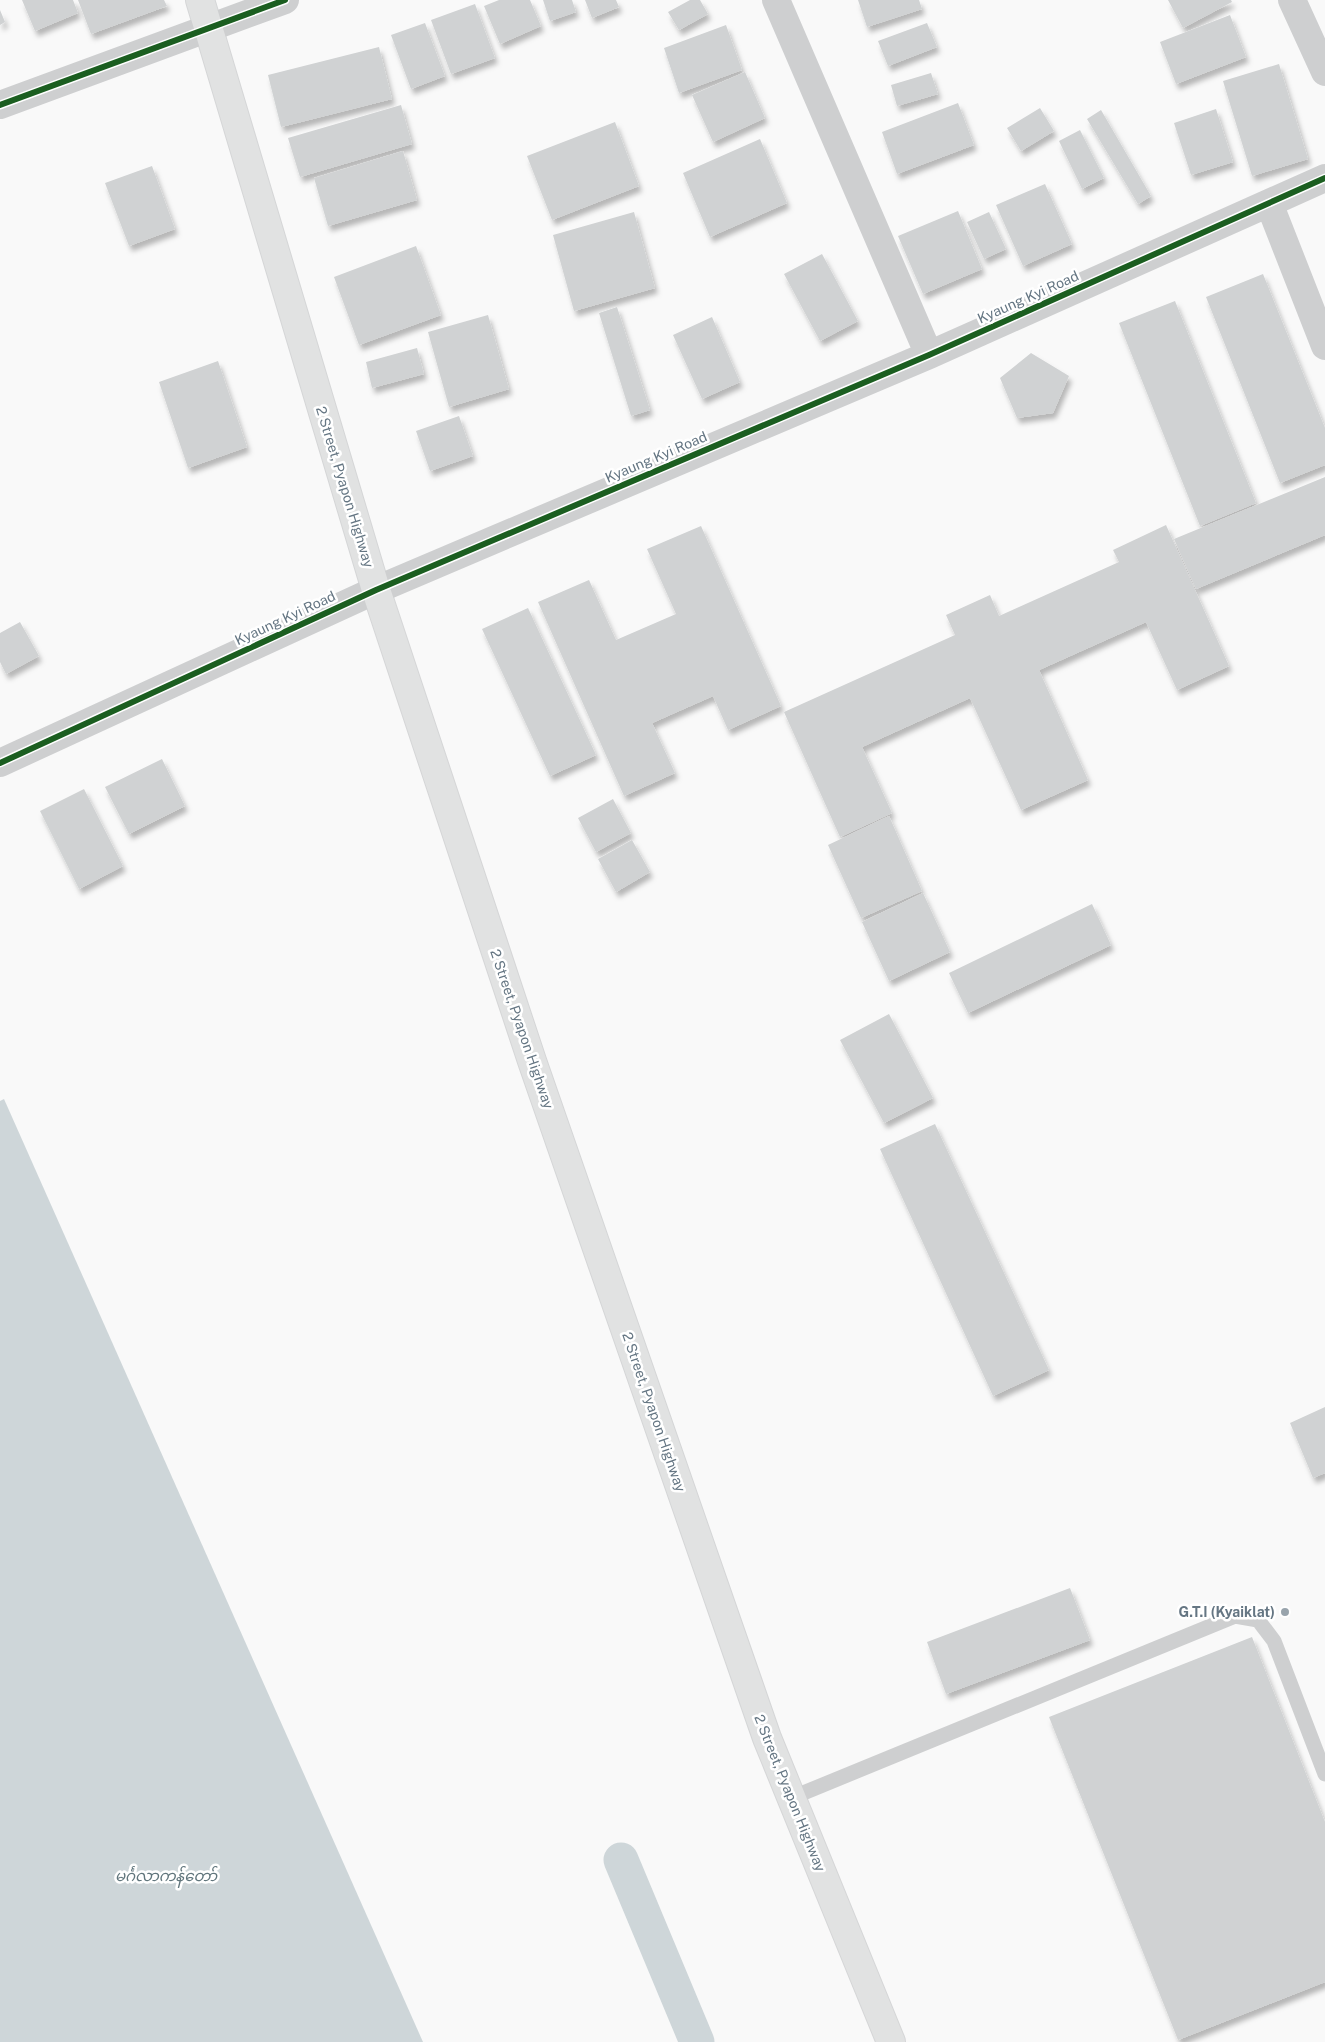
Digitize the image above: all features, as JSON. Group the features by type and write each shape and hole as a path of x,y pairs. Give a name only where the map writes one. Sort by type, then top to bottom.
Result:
{"main road":[{"name":"2 Street, Pyapon Highway","path":"200,0 376,590 532,1061 767,1738 891,2042"}],"street":[{"path":"0,105 285,0"},
{"path":"776,0 929,355"},
{"path":"1292,0 1325,72"},
{"name":"Kyaung Kyi Road","path":"0,763 376,590 929,355 1325,178"},
{"path":"1269,203 1325,346"}],"lane":[{"path":"792,1798 1235,1616 1258,1620 1274,1641 1325,1774"}],"water":[{"name":"မင်္ဂလာကန်တော်","path":"4,1099 423,2042 0,2042 0,1101"}],"building":[{"path":"22,0 73,0 78,13 35,31"},
{"path":"78,0 164,0 167,6 91,34"},
{"path":"499,0 530,0 541,26 500,44 484,6"},
{"path":"543,0 572,0 576,12 550,21"},
{"path":"585,0 616,0 619,7 592,18"},
{"path":"690,0 700,0 708,14 679,30 668,12"},
{"path":"858,0 919,0 922,9 867,27"},
{"path":"1168,0 1231,0 1232,2 1183,28"},
{"path":"475,4 495,58 451,74 431,20"},
{"path":"0,10 5,22 0,25"},
{"path":"1230,15 1246,57 1176,84 1160,42"},
{"path":"425,23 445,76 411,89 391,35"},
{"path":"927,23 937,47 888,66 878,41"},
{"path":"726,25 742,70 679,93 664,48"},
{"path":"379,47 392,99 281,127 268,75"},
{"path":"1279,64 1308,159 1252,176 1223,81"},
{"path":"745,72 765,118 713,142 692,95"},
{"path":"931,73 938,94 897,106 891,85"},
{"path":"958,103 974,145 897,174 882,132"},
{"path":"401,105 412,144 300,177 288,138"},
{"path":"1040,108 1054,131 1021,151 1007,128"},
{"path":"1216,109 1233,162 1191,175 1174,123"},
{"path":"1101,110 1151,196 1138,204 1087,119"},
{"path":"615,122 639,186 552,220 527,156"},
{"path":"1080,130 1104,178 1082,189 1059,141"},
{"path":"760,139 787,203 710,237 683,173"},
{"path":"403,151 417,200 328,226 314,178"},
{"path":"152,166 175,229 129,246 105,183"},
{"path":"1045,184 1072,244 1023,266 996,205"},
{"path":"958,211 982,269 923,294 898,236"},
{"path":"634,212 655,288 574,311 553,235"},
{"path":"989,212 1006,249 984,259 967,222"},
{"path":"416,246 441,315 359,345 334,277"},
{"path":"822,254 858,321 820,341 784,274"},
{"path":"1263,274 1325,428 1325,465 1280,483 1206,297"},
{"path":"1175,301 1256,503 1200,526 1119,323"},
{"path":"617,307 650,410 631,416 599,313"},
{"path":"488,315 509,389 449,407 428,332"},
{"path":"712,317 740,382 702,399 673,335"},
{"path":"417,348 424,374 372,388 366,362"},
{"path":"1031,353 1069,376 1053,413 1017,418 1000,378"},
{"path":"218,361 247,447 188,468 159,382"},
{"path":"459,416 473,456 430,471 416,431"},
{"path":"1325,477 1325,535 1196,589 1174,539"},
{"path":"1166,525 1229,666 1177,690 1146,622 1039,670 1088,780 1021,810 970,698 862,747 892,813 840,837 784,712 955,635 946,615 990,595 999,616 1119,562 1113,550"},
{"path":"701,526 781,706 728,730 713,696 652,723 675,773 624,796 538,602 589,580 616,640 676,614 647,549"},
{"path":"528,608 596,755 550,776 482,629"},
{"path":"20,622 39,656 6,674 0,662 0,633"},
{"path":"162,759 185,806 129,834 105,787"},
{"path":"84,789 123,866 79,889 40,811"},
{"path":"613,799 631,833 596,852 578,818"},
{"path":"889,816 922,891 861,918 828,845"},
{"path":"632,840 650,872 616,892 598,859"},
{"path":"923,893 950,952 889,981 862,922"},
{"path":"1092,904 1111,945 968,1013 949,973"},
{"path":"889,1014 933,1098 884,1123 840,1040"},
{"path":"935,1124 1049,1370 993,1396 880,1149"},
{"path":"1325,1407 1325,1473 1313,1478 1290,1423"},
{"path":"1070,1588 1090,1640 946,1694 927,1642"},
{"path":"1252,1637 1325,1822 1325,1982 1178,2040 1049,1717"}],"waterway":[{"path":"621,1860 697,2042"}],"cycle path":[{"path":"0,105 285,0"},
{"path":"0,763 376,590 929,355 1325,178"}],"place":[{"name":"G.T.I (Kyaiklat)","path":"1285,1612"}]}
